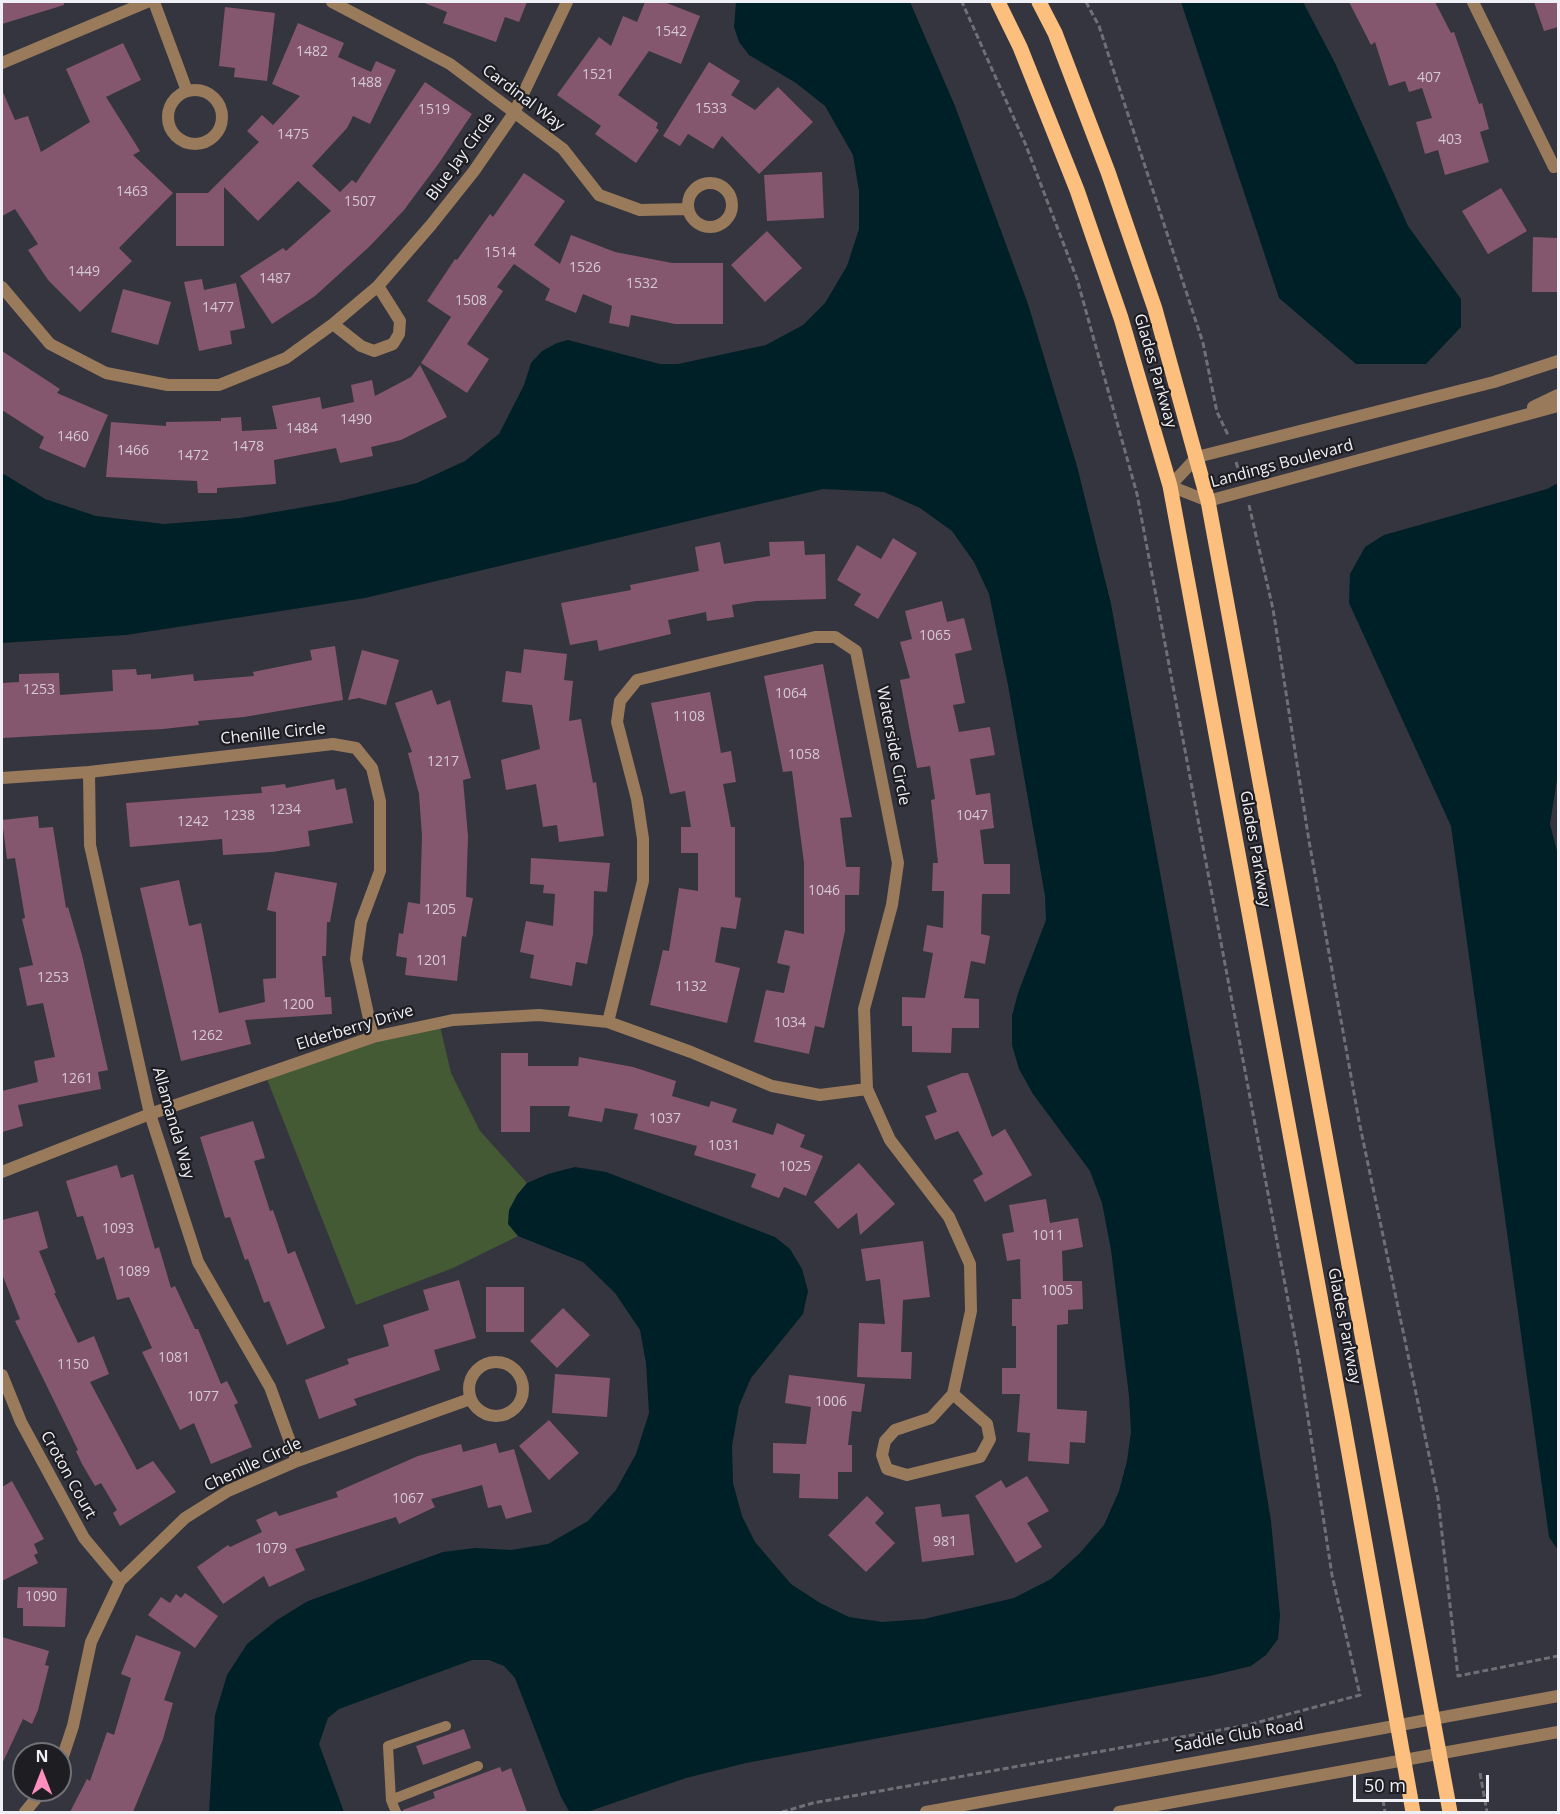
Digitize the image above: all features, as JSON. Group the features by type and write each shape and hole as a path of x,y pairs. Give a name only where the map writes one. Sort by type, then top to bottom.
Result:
{"main road":[{"name":"Glades Parkway","path":"998,2 1020,47 1077,190 1121,318 1170,486 1341,1408 1402,1761 1413,1812"},
{"name":"Glades Parkway","path":"1039,2 1054,33 1108,172 1155,309 1208,501 1450,1812"}],"street":[{"path":"2,63 147,2"},
{"path":"154,2 187,91"},
{"name":"Cardinal Way","path":"332,2 450,64 562,149 599,195 640,210 688,209"},
{"name":"Blue Jay Circle","path":"2,287 50,345 106,373 168,385 219,385 286,358 333,324 378,286 467,180 514,113 567,2"},
{"path":"1473,2 1554,166 1558,166"},
{"path":"187,91 208,92 221,108 223,119 220,129 213,138 204,143 193,144 183,141 169,126 171,105 187,91"},
{"path":"333,324 361,346 374,351 393,344 399,334 400,321 378,286"},
{"name":"Landings Boulevard","path":"1558,361 1494,382 1231,446 1197,457 1170,486 1208,501 1558,406"},
{"path":"1502,422 1558,395"},
{"name":"Waterside Circle","path":"608,1022 643,881 643,839 637,799 617,722 621,701 637,680 815,637 835,637 856,651 898,863 892,905 864,1009 867,1089 890,1140 949,1217 970,1264 972,1311 953,1395"},
{"name":"Chenille Circle","path":"2,778 89,772 333,744 356,748 372,768 380,801 380,871 361,922 356,959 373,1037"},
{"name":"Allamanda Way","path":"89,772 90,845 150,1114 198,1262 270,1387 297,1461"},
{"name":"Elderberry Drive","path":"2,1172 150,1114 373,1037 439,1022 495,1016 538,1015 608,1022 691,1052 772,1086 820,1095 867,1089"},
{"path":"503,1363 511,1366 522,1380 523,1388 519,1404 505,1415 488,1416 480,1412 470,1399 468,1390 473,1374 486,1364 503,1363"},
{"name":"Croton Court","path":"2,1375 21,1422 84,1538 120,1581"},
{"path":"953,1395 987,1424 990,1439 980,1457 907,1475 887,1469 882,1455 885,1441 895,1431 931,1418 953,1395"},
{"name":"Chenille Circle","path":"68,1742 91,1642 120,1581 185,1518 228,1491 297,1461 470,1399"},
{"name":"Saddle Club Road","path":"926,1812 1558,1696"},
{"path":"1119,1812 1558,1732"}],"lane":[{"path":"396,1812 391,1800 388,1746 446,1725"},
{"path":"391,1800 478,1766"}],"path":[{"path":"782,1812 813,1803 1248,1725 1360,1695 1332,1575 1299,1359 1137,494 1077,279 1025,143 962,2"},
{"path":"1086,2 1099,26 1203,343 1217,412 1231,446 1245,492 1273,609 1311,853 1359,1121 1438,1498 1458,1676 1558,1656"},
{"path":"1480,1773 1487,1812"},
{"path":"1383,1800 1384,1812"}],"green space":[{"path":"439,1022 451,1073 480,1131 527,1183 517,1195 508,1224 518,1236 453,1268 356,1305 265,1074"}],"water":[{"path":"736,2 910,2 955,106 1028,304 1077,466 1111,604 1199,1086 1271,1521 1280,1615 1278,1639 1266,1655 1251,1666 1210,1676 746,1763 686,1778 587,1812 569,1811 561,1797 515,1678 504,1666 489,1660 472,1660 339,1709 328,1718 319,1744 344,1812 209,1812 215,1715 227,1675 247,1644 277,1620 308,1601 443,1552 475,1548 511,1550 548,1544 588,1521 616,1490 636,1454 649,1413 646,1363 640,1330 615,1293 583,1262 518,1236 508,1224 509,1210 517,1195 527,1183 548,1174 575,1167 606,1172 775,1237 790,1249 802,1269 808,1291 803,1314 751,1378 739,1406 732,1446 733,1483 742,1516 755,1542 791,1584 820,1603 849,1617 882,1622 924,1619 1014,1598 1051,1579 1080,1553 1104,1525 1119,1491 1127,1461 1131,1432 1129,1396 1111,1250 1102,1203 1090,1171 1033,1094 1019,1069 1012,1045 1012,1016 1018,993 1046,920 1045,896 1008,685 989,594 974,562 952,531 920,508 884,492 823,489 365,598 126,635 2,643 2,473 45,499 96,516 164,524 240,518 340,501 417,483 465,461 499,434 524,385 531,363 542,351 557,343 568,340 660,364 678,364 766,345 803,325 825,303 847,266 859,229 859,191 853,155 825,106 796,83 749,55 739,42 734,27"},
{"path":"1181,2 1303,2 1335,63 1408,226 1461,299 1461,327 1426,364 1356,364 1279,298"},
{"path":"1558,483 1558,773 1550,824 1558,855 1558,1550 1549,1537 1451,826 1349,603 1350,574 1365,547 1384,535 1547,489"}],"building":[{"path":"2,2 64,2 64,5 2,24"},
{"path":"422,2 527,2 519,22 505,17 496,42 443,23 447,12"},
{"path":"645,2 664,2 700,16 681,64 649,51 618,95 658,123 656,128 659,130 636,163 595,134 601,126 557,95 599,37 611,46 623,16 637,22"},
{"path":"1349,2 1435,2 1451,33 1454,32 1479,104 1482,103 1489,129 1480,132 1489,162 1445,175 1438,150 1425,154 1416,122 1432,118 1422,88 1409,92 1405,81 1389,86 1375,42 1371,45"},
{"path":"1534,2 1558,2 1558,27 1544,31"},
{"path":"225,7 275,13 267,81 234,77 235,68 219,66"},
{"path":"298,23 344,43 338,57 371,72 376,61 396,70 370,124 353,116 347,128 312,166 340,192 352,180 356,183 425,82 472,114 404,210 370,246 315,296 272,324 240,276 283,248 286,251 331,211 298,181 258,221 224,187 224,246 176,246 176,193 208,193 259,142 247,131 262,115 273,125 300,96 272,84"},
{"path":"123,43 141,80 106,97 140,151 133,155 173,193 119,248 132,261 80,312 48,280 28,250 38,244 15,209 2,216 2,90 15,120 28,116 41,152 90,122 66,69"},
{"path":"709,62 740,81 731,95 755,110 778,87 813,122 759,174 722,136 713,149 688,134 680,146 663,136"},
{"path":"822,172 824,218 767,221 764,175"},
{"path":"524,173 565,201 534,245 560,264 571,235 615,252 672,263 723,263 723,324 675,324 631,315 629,327 609,323 612,306 583,294 576,313 545,300 550,289 514,264 497,287 503,291 467,344 489,359 467,393 421,363 451,317 427,301 455,259 457,260 490,214 493,217"},
{"path":"1501,188 1527,231 1488,254 1462,211"},
{"path":"767,231 802,268 765,302 731,265"},
{"path":"1533,237 1558,238 1558,292 1532,292"},
{"path":"202,279 204,290 236,283 245,328 230,331 232,344 199,351 184,282"},
{"path":"123,289 171,302 158,345 111,332"},
{"path":"2,351 60,389 57,393 108,415 85,468 39,448 44,437 2,410"},
{"path":"420,365 447,417 401,440 371,447 373,456 340,463 336,448 274,460 276,484 217,488 217,493 198,493 197,481 106,477 111,422 166,426 166,422 221,421 221,418 241,417 242,431 277,429 272,406 320,397 322,409 354,402 351,385 372,380 375,396 411,377"},
{"path":"893,538 917,553 878,619 854,605 861,594 837,580 857,545 881,559"},
{"path":"804,541 805,555 825,554 826,599 756,601 732,605 734,617 707,621 706,612 668,620 671,634 599,651 597,640 570,645 561,603 631,590 630,585 699,571 695,547 720,542 724,564 770,556 769,542"},
{"path":"942,601 947,622 964,618 972,650 955,654 965,703 953,705 959,732 990,727 995,755 970,759 976,795 990,793 994,828 980,830 984,864 1010,864 1010,894 982,894 981,934 990,936 985,964 971,961 964,998 979,999 979,1028 952,1028 951,1053 912,1052 912,1026 902,1026 902,997 925,998 933,953 923,951 927,925 943,928 944,891 932,891 933,863 938,863 931,800 935,799 930,766 917,768 900,680 910,678 900,642 912,639 905,611"},
{"path":"335,646 343,700 244,717 198,721 199,725 2,738 2,683 19,682 19,674 59,673 60,695 113,691 112,670 136,669 137,675 151,674 151,679 193,674 194,681 254,676 253,672 312,660 310,650"},
{"path":"524,649 567,654 564,680 573,681 569,721 581,719 593,783 596,782 604,836 559,842 557,825 543,827 536,784 506,790 501,760 540,749 532,705 502,702 506,671 521,673"},
{"path":"362,650 399,660 386,705 359,698 348,700"},
{"path":"823,664 852,817 840,818 846,867 860,867 859,895 845,895 845,931 824,1028 815,1026 809,1054 754,1042 766,990 784,993 790,966 777,963 785,930 804,934 804,863 792,771 783,772 764,676"},
{"path":"432,690 437,705 450,700 471,778 463,780 468,836 466,897 473,898 466,937 462,936 457,981 405,975 407,958 396,956 399,933 403,934 408,902 420,904 422,836 419,794 408,753 412,752 395,703"},
{"path":"710,692 721,753 731,751 736,782 723,784 731,827 735,827 735,897 741,898 736,929 721,927 715,962 740,968 727,1023 650,1005 663,950 669,951 679,888 698,891 698,853 681,853 681,827 691,827 685,791 670,794 651,703"},
{"path":"334,779 336,790 346,788 353,823 308,831 310,846 272,852 223,855 222,839 130,847 126,803 262,793 261,787 285,784 286,788"},
{"path":"38,816 39,828 53,827 66,908 68,907 82,955 108,1070 98,1072 101,1089 18,1105 23,1126 2,1132 2,1091 38,1082 34,1061 55,1057 43,1003 27,1006 19,968 33,965 22,919 25,918 15,858 7,859 2,820"},
{"path":"531,858 610,863 607,892 594,891 593,934 587,964 576,962 572,986 530,978 534,955 520,952 526,921 553,926 555,894 543,893 544,885 530,884"},
{"path":"275,872 337,883 330,922 327,922 326,956 322,956 325,997 331,997 332,1014 245,1020 251,1044 181,1061 140,888 179,880 189,926 201,923 219,1013 265,1002 263,979 276,978 276,912 267,910"},
{"path":"501,1053 528,1053 528,1066 578,1066 579,1057 633,1067 676,1081 672,1096 709,1107 711,1101 737,1109 732,1122 773,1135 777,1123 805,1135 800,1147 823,1156 806,1196 784,1187 779,1198 751,1187 756,1174 694,1155 697,1146 634,1129 638,1114 605,1108 602,1122 568,1116 570,1106 530,1106 530,1132 501,1132"},
{"path":"962,1073 968,1073 992,1137 1005,1129 1032,1175 985,1202 973,1180 983,1174 958,1131 935,1140 925,1116 937,1112 927,1086"},
{"path":"253,1121 265,1158 254,1161 270,1211 273,1210 288,1254 295,1251 325,1328 287,1345 269,1301 264,1303 248,1259 245,1260 230,1217 225,1218 200,1137"},
{"path":"859,1163 895,1204 860,1235 857,1213 838,1229 814,1202"},
{"path":"117,1165 121,1178 133,1174 155,1249 159,1247 171,1288 175,1286 195,1329 198,1329 221,1384 227,1381 238,1403 234,1405 252,1447 211,1464 194,1423 180,1430 142,1352 152,1348 129,1297 117,1300 104,1257 97,1260 83,1216 77,1217 66,1181"},
{"path":"1046,1199 1050,1223 1078,1218 1083,1247 1062,1251 1063,1281 1082,1281 1083,1309 1068,1310 1068,1324 1057,1325 1057,1409 1087,1411 1085,1443 1070,1442 1069,1464 1028,1461 1030,1433 1017,1432 1020,1394 1002,1394 1002,1368 1016,1368 1016,1326 1012,1326 1012,1299 1021,1299 1020,1259 1007,1261 1002,1234 1014,1232 1009,1205"},
{"path":"38,1211 48,1248 39,1251 56,1293 54,1293 78,1343 94,1336 109,1374 90,1382 137,1470 153,1461 176,1492 120,1526 113,1513 117,1510 101,1483 95,1486 82,1464 76,1451 78,1450 15,1321 20,1319 2,1274 2,1220"},
{"path":"923,1241 930,1297 903,1300 901,1352 912,1352 911,1379 857,1377 859,1323 885,1324 880,1279 866,1281 861,1249"},
{"path":"459,1280 476,1338 434,1350 440,1370 354,1399 357,1405 319,1419 305,1380 349,1364 347,1359 389,1346 383,1325 429,1310 423,1290"},
{"path":"486,1287 524,1287 524,1332 486,1332"},
{"path":"563,1308 590,1335 557,1368 530,1341"},
{"path":"555,1374 610,1378 607,1417 552,1413"},
{"path":"789,1375 865,1384 861,1412 852,1411 848,1445 852,1445 852,1472 838,1472 838,1499 799,1498 800,1474 773,1473 773,1443 806,1444 811,1407 785,1403"},
{"path":"549,1420 579,1453 549,1480 519,1446"},
{"path":"496,1443 499,1453 514,1449 532,1512 506,1519 501,1505 488,1508 482,1485 431,1499 435,1507 399,1524 396,1517 295,1549 305,1570 269,1587 264,1576 223,1604 197,1567 228,1545 230,1547 262,1532 256,1520 276,1511 279,1516 338,1497 336,1492 418,1456 461,1444 463,1452"},
{"path":"1027,1476 1049,1511 1027,1523 1042,1547 1016,1563 975,1496 1001,1480 1006,1488"},
{"path":"12,1481 44,1539 34,1544 38,1553 34,1555 38,1563 2,1581 2,1487"},
{"path":"867,1496 884,1513 875,1523 895,1543 866,1572 828,1535"},
{"path":"940,1504 942,1517 969,1514 974,1555 922,1562 915,1507"},
{"path":"18,1587 67,1588 65,1627 23,1626 23,1608 17,1608"},
{"path":"185,1593 218,1616 195,1648 148,1615 161,1597 170,1603 176,1594 181,1598"},
{"path":"136,1635 181,1652 164,1700 173,1703 163,1739 133,1812 70,1812 87,1779 90,1781 107,1732 114,1735 131,1678 121,1674"},
{"path":"2,1637 49,1651 45,1665 49,1666 38,1710 32,1724 23,1719 2,1764"},
{"path":"464,1729 471,1748 423,1765 416,1746"},
{"path":"500,1767 502,1772 511,1768 527,1812 403,1812 403,1810 435,1798 433,1792"}]}
